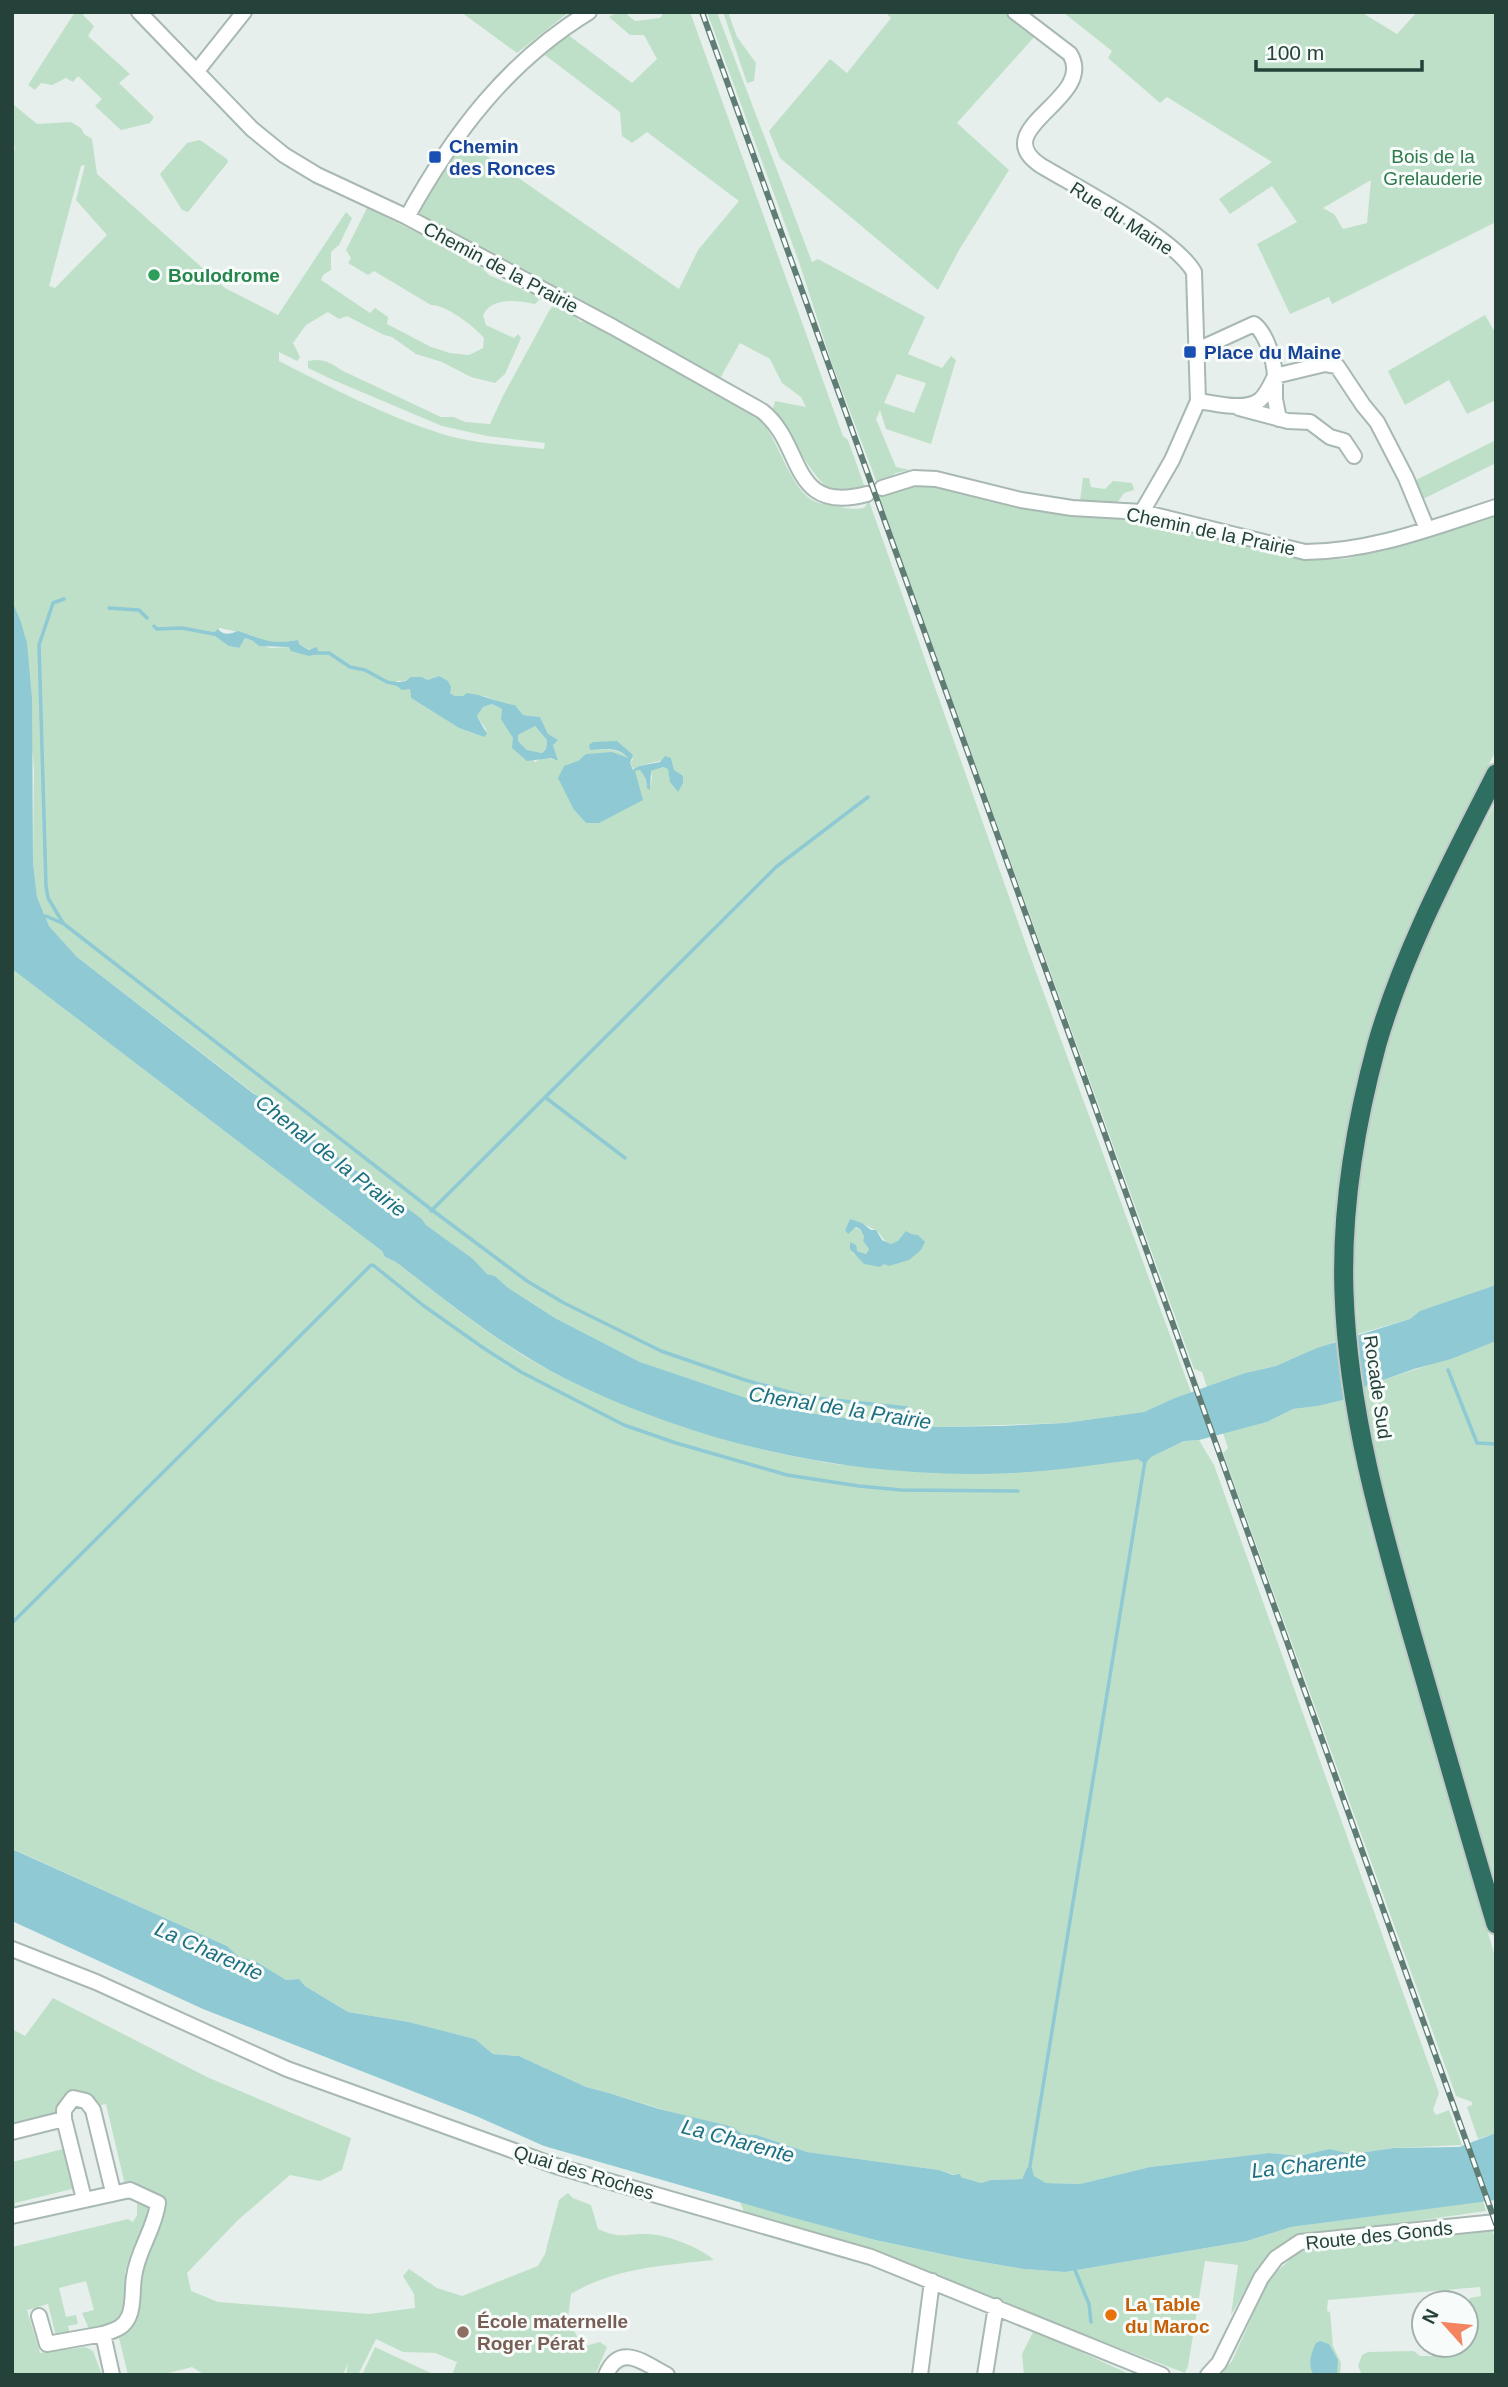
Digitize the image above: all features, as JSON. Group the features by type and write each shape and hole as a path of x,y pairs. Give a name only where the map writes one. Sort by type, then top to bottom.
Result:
{"highway":[{"name":"Rocade Sud","path":"1496,774 1454,857 1391,1003 1370,1076 1348,1187 1344,1238 1344,1294 1349,1357 1358,1423 1375,1505 1496,1924"},
{"name":"Rocade Sud","path":"1454,857 1496,786"}],"street":[{"name":"Chemin de la Prairie","path":"139,12 252,128 284,155 613,327 762,411 775,423 802,475 817,491 842,499 867,494"},
{"path":"197,71 244,12"},
{"path":"407,217 429,178 486,98 531,54 589,12"},
{"name":"Rue du Maine","path":"1015,12 1070,54 1076,71 1069,87 1034,124 1027,136 1028,154 1040,165 1148,231 1190,265 1195,279 1198,401 1172,460 1142,512"},
{"path":"1197,347 1206,346 1254,324 1260,329 1269,348 1276,376 1275,399 1279,419"},
{"path":"1231,406 1251,404 1261,399 1276,376 1325,364 1337,366 1377,422 1406,478 1427,529"},
{"path":"1198,401 1231,406 1279,419 1310,422 1330,437 1344,441 1354,456"},
{"name":"Chemin de la Prairie","path":"882,488 901,481 926,477 1021,500 1072,508 1142,512 1305,552 1330,552 1376,544 1496,507"},
{"name":"Quai des Roches","path":"12,1949 96,1982 287,2069 556,2166 871,2257 1162,2375"},
{"path":"84,2199 64,2119 64,2110 73,2098 86,2101 93,2110 113,2192"},
{"path":"12,2132 64,2119"},
{"path":"12,2216 130,2190 158,2203 156,2216 141,2250 134,2275 130,2315 120,2329 47,2344 39,2316"},
{"name":"Route des Gonds","path":"1208,2375 1219,2363 1261,2278 1276,2258 1300,2242 1496,2222"},
{"path":"920,2375 932,2281"},
{"path":"985,2375 996,2306"},
{"path":"103,2334 112,2375"},
{"path":"606,2375 615,2360 623,2356 634,2358 667,2375"}],"green space":[{"path":"75,12 84,12 83,15 94,26 88,36 130,74 119,83 154,117 150,123 121,130 95,106 102,99 78,76 73,82 66,78 52,85 41,83 35,90 28,85"},
{"path":"461,12 569,12 517,53"},
{"path":"617,12 624,12 635,21 660,18 664,12 690,12 843,436 848,440 865,488 835,490 816,476 773,408 775,401 806,407 801,397 782,383 770,359 740,343 719,380 418,217 417,207 462,139 679,289 698,250 739,201 647,132 632,143 622,136 620,112 545,55 567,34 632,83 657,59 644,35 630,35 609,17"},
{"path":"707,12 717,12 812,262 818,259 925,317 908,354 942,368 951,356 956,360 931,444 886,429 880,410 876,419 896,467 910,470 896,473 877,483 832,364 799,262","holes":["897,374 926,383 914,413 884,403"]},
{"path":"723,12 728,12 737,37 756,63 754,81 747,83"},
{"path":"885,12 1005,12 1035,36 957,123 1009,170 959,250 938,290 780,158 769,131 830,59 847,73 891,18"},
{"name":"Bois de la Grelauderie","path":"1361,12 1397,34 1417,12 1496,12 1496,222 1332,304 1329,297 1290,314 1257,244 1297,222 1272,186 1230,214 1219,199 1272,162 1167,97 1160,103 1108,58 1112,51 1064,13","holes":["1371,180 1367,223 1343,229 1334,214 1323,208"]},
{"path":"14,105 37,124 71,122 81,128 84,134 92,139 97,174 225,288 278,315 346,212 352,218 339,245 331,252 331,270 323,275 321,280 370,313 375,308 388,317 387,324 431,347 469,355 483,348 484,338 459,317 444,308 431,305 374,271 368,275 348,263 351,258 346,250 367,208 461,254 469,263 481,267 489,275 535,295 539,300 535,304 499,302 487,309 483,315 486,325 514,338 518,334 521,338 505,374 495,383 471,377 442,362 416,354 392,337 347,316 339,319 328,312 306,325 293,343 300,357 297,361 279,352 279,361 359,401 421,427 454,437 544,449 545,443 487,436 442,426 308,368 308,361 322,360 441,417 490,424 552,307 568,312 581,322 589,320 603,332 625,341 755,413 771,435 798,487 816,502 854,509 864,508 869,501 1029,953 1191,1392 1144,1412 1065,1423 939,1427 881,1423 808,1413 752,1400 640,1362 555,1318 507,1287 495,1276 487,1274 422,1219 268,1105 265,1099 77,957 49,926 37,897 33,863 34,770 20,619 12,601 12,150 15,147 12,143","holes":["85,165 76,200 107,235 55,288 49,286 81,166","218,629 251,635 262,641 278,643 297,640 299,644 319,654 309,656 289,647 270,648 245,638 238,648 229,646","439,676 455,696 485,696 504,704 515,705 523,715 540,717 557,761 546,758 535,762 513,738 502,709 492,704 483,707 477,716 486,729 484,737 459,728 411,698 410,688 396,681 427,680","617,741 633,759 630,763 634,770 639,766 671,758 674,770 663,767 651,771 650,789 640,770 634,771 586,823 574,810 578,761 596,753 629,758 615,750 590,750","850,1219 875,1230 888,1243 898,1241 861,1258 852,1253 857,1251 866,1254 869,1249 863,1241 862,1233 854,1228 845,1230"]},
{"path":"200,140 228,162 188,212 182,210 160,174 187,143"},
{"path":"1485,315 1496,334 1496,400 1467,414 1449,380 1405,405 1388,371"},
{"path":"1496,440 1496,463 1419,501 1410,483"},
{"path":"1083,478 1089,478 1091,487 1105,489 1113,481 1132,483 1134,490 1124,493 1116,505 1080,501"},
{"path":"922,484 1020,507 1154,522 1280,556 1308,560 1345,559 1410,544 1496,514 1496,750 1413,919 1389,980 1361,1065 1340,1172 1333,1249 1337,1341 1276,1366 1245,1373 1207,1387 1202,1372 1194,1369 878,495 881,492"},
{"path":"535,726 547,740 546,749 542,753 527,750 518,741 518,735"},
{"path":"1496,802 1496,1285 1410,1319 1358,1334 1356,1300 1353,1299 1355,1232 1367,1129 1381,1063 1425,942 1451,885"},
{"path":"12,969 382,1251 385,1257 396,1262 479,1326 545,1368 601,1395 667,1421 736,1442 842,1465 1151,1457 1184,1441 1199,1440 1214,1465 1439,2093 1433,2110 1436,2115 1449,2110 1462,2145 1394,2148 1352,2154 1329,2149 1299,2156 1269,2153 1150,2167 1080,2184 1046,2183 1034,2176 1032,2168 1027,2168 1022,2179 981,2183 939,2170 807,2152 757,2135 742,2134 586,2087 519,2056 493,2054 475,2039 409,2022 348,2012 305,1986 299,1979 286,1980 257,1962 238,1956 227,1946 13,1849"},
{"path":"1496,1341 1496,1884 1400,1558 1366,1422 1368,1408 1364,1387"},
{"path":"1343,1400 1370,1527 1496,1960 1496,2133 1478,2139 1467,2107 1472,2105 1472,2102 1456,2096 1223,1453 1228,1448 1223,1433 1267,1422 1293,1409"},
{"path":"53,1998 207,2077 351,2138 342,2170 320,2181 290,2175 238,2220 187,2273 191,2291 218,2302 369,2314 415,2308 414,2294 403,2276 409,2269 437,2288 462,2296 538,2266 545,2254 559,2200 568,2193 573,2198 591,2205 598,2229 618,2235 663,2236 692,2246 714,2260 622,2273 571,2294 568,2318 582,2347 600,2342 607,2347 595,2375 452,2375 457,2362 435,2353 403,2352 376,2339 358,2375 346,2375 348,2363 343,2375 205,2375 192,2367 161,2375 128,2375 119,2338 109,2340 131,2327 137,2316 136,2280 163,2209 149,2189 125,2185 106,2104 97,2106 87,2096 57,2115 12,2125 12,2029 25,2036"},
{"path":"63,2149 76,2188 15,2203 15,2209 12,2209 12,2162"},
{"path":"142,2197 153,2210 132,2251 125,2272 125,2313 116,2324 90,2331 82,2313 94,2310 86,2281 59,2288 66,2317 76,2315 78,2324 68,2326 70,2334 56,2336 48,2304 27,2310 40,2353 86,2347 93,2351 102,2375 12,2375 12,2247 128,2219 133,2222 137,2215 137,2198"},
{"path":"1483,2201 1486,2211 1316,2235 1270,2256 1231,2315 1238,2265 1205,2261 1185,2373 1002,2303 970,2288 745,2214 740,2202 874,2240 1024,2269 1065,2272 1247,2241 1291,2227"},
{"path":"1491,2229 1496,2240 1496,2375 1362,2375 1358,2366 1362,2355 1368,2352 1410,2351 1410,2359 1480,2359 1480,2287 1410,2289 1410,2293 1328,2300 1327,2311 1330,2312 1333,2346 1341,2363 1340,2375 1220,2375 1232,2361 1269,2279 1298,2252 1324,2246"},
{"path":"1034,2330 1131,2375 1024,2375 1022,2354"},
{"path":"375,2347 435,2375 362,2375"}],"water":[{"name":"Chenal de la Prairie","path":"12,601 27,643 32,699 33,863 37,897 49,926 77,957 254,1094 265,1099 268,1105 422,1219 426,1225 473,1259 487,1274 495,1276 507,1287 555,1318 640,1362 752,1400 808,1413 881,1423 939,1427 1000,1426 1065,1423 1144,1412 1245,1373 1276,1366 1317,1348 1410,1319 1420,1311 1496,1285 1496,1341 1451,1359 1364,1387 1343,1400 1293,1409 1267,1422 1199,1440 1184,1441 1151,1457 1145,1464 1138,1459 1012,1473 897,1471 783,1454 672,1423 566,1379 500,1339 396,1262 385,1257 382,1251 12,969"},
{"path":"218,629 225,634 238,631 273,641 298,640 299,644 309,650 317,647 319,654 309,656 291,651 289,647 259,646 245,638 239,648 229,646 212,634"},
{"path":"439,676 448,681 450,693 455,696 467,693 479,695 515,705 523,715 540,717 548,734 558,740 553,745 558,761 551,758 527,761 512,748 513,738 501,719 502,709 492,704 483,707 477,716 487,734 484,737 459,728 411,698 410,689 402,690 393,683 406,681 411,677 427,680","holes":["535,726 547,740 546,749 542,753 527,750 518,741 518,735"]},
{"path":"617,741 633,755 630,763 633,770 639,766 660,762 665,756 671,758 674,770 683,776 683,783 678,792 670,782 668,769 663,767 651,771 650,790 640,770 635,771 643,800 599,823 586,823 574,810 558,778 564,766 578,761 586,754 612,752 628,758 616,750 590,750 589,745 593,742"},
{"path":"850,1219 876,1230 882,1240 891,1244 898,1241 906,1231 918,1235 925,1242 921,1250 909,1260 880,1267 864,1264 850,1249 850,1242 856,1245 857,1251 866,1254 869,1249 863,1241 864,1236 860,1229 856,1227 848,1234 845,1230"},
{"name":"La Charente","path":"12,1849 227,1946 238,1956 257,1962 286,1980 299,1979 305,1986 348,2012 409,2022 475,2039 493,2054 519,2056 586,2087 733,2127 742,2134 757,2135 807,2152 939,2170 953,2175 960,2174 961,2177 981,2183 1022,2179 1027,2168 1032,2168 1034,2176 1046,2183 1080,2184 1150,2167 1269,2153 1299,2156 1329,2149 1352,2154 1394,2148 1459,2147 1496,2133 1496,2200 1291,2227 1247,2241 1065,2272 1024,2269 875,2240 544,2146 476,2116 203,2009 12,1921"},
{"path":"1320,2341 1329,2344 1338,2360 1337,2375 1314,2375 1312,2371 1311,2355 1316,2343"}],"waterway":[{"path":"63,923 48,898 46,886 39,645 53,603 64,599"},
{"path":"109,608 139,610 147,618"},
{"path":"154,626 157,629 182,628 214,634"},
{"path":"312,653 329,653 350,667 365,670 387,682 397,684"},
{"path":"431,1211 776,867 868,797"},
{"name":"Chenal de la Prairie","path":"42,918 46,916 64,924 432,1210 527,1281 564,1303 661,1351 745,1380 807,1397 907,1408"},
{"path":"545,1097 625,1158"},
{"path":"12,1623 373,1265 424,1306 521,1372 624,1425 787,1475 901,1490 1018,1491"},
{"path":"1448,1370 1477,1443 1496,1444"},
{"path":"1029,2172 1145,1461"},
{"path":"1075,2270 1089,2304 1091,2322"}],"railway":[{"path":"702,12 1496,2224"}],"place":[{"name":"Chemin des Ronces","path":"435,157"},
{"name":"Boulodrome","path":"154,275"},
{"name":"Place du Maine","path":"1190,352"},
{"name":"La Table du Maroc","path":"1111,2315"},
{"name":"École maternelle Roger Pérat","path":"463,2332"}]}
